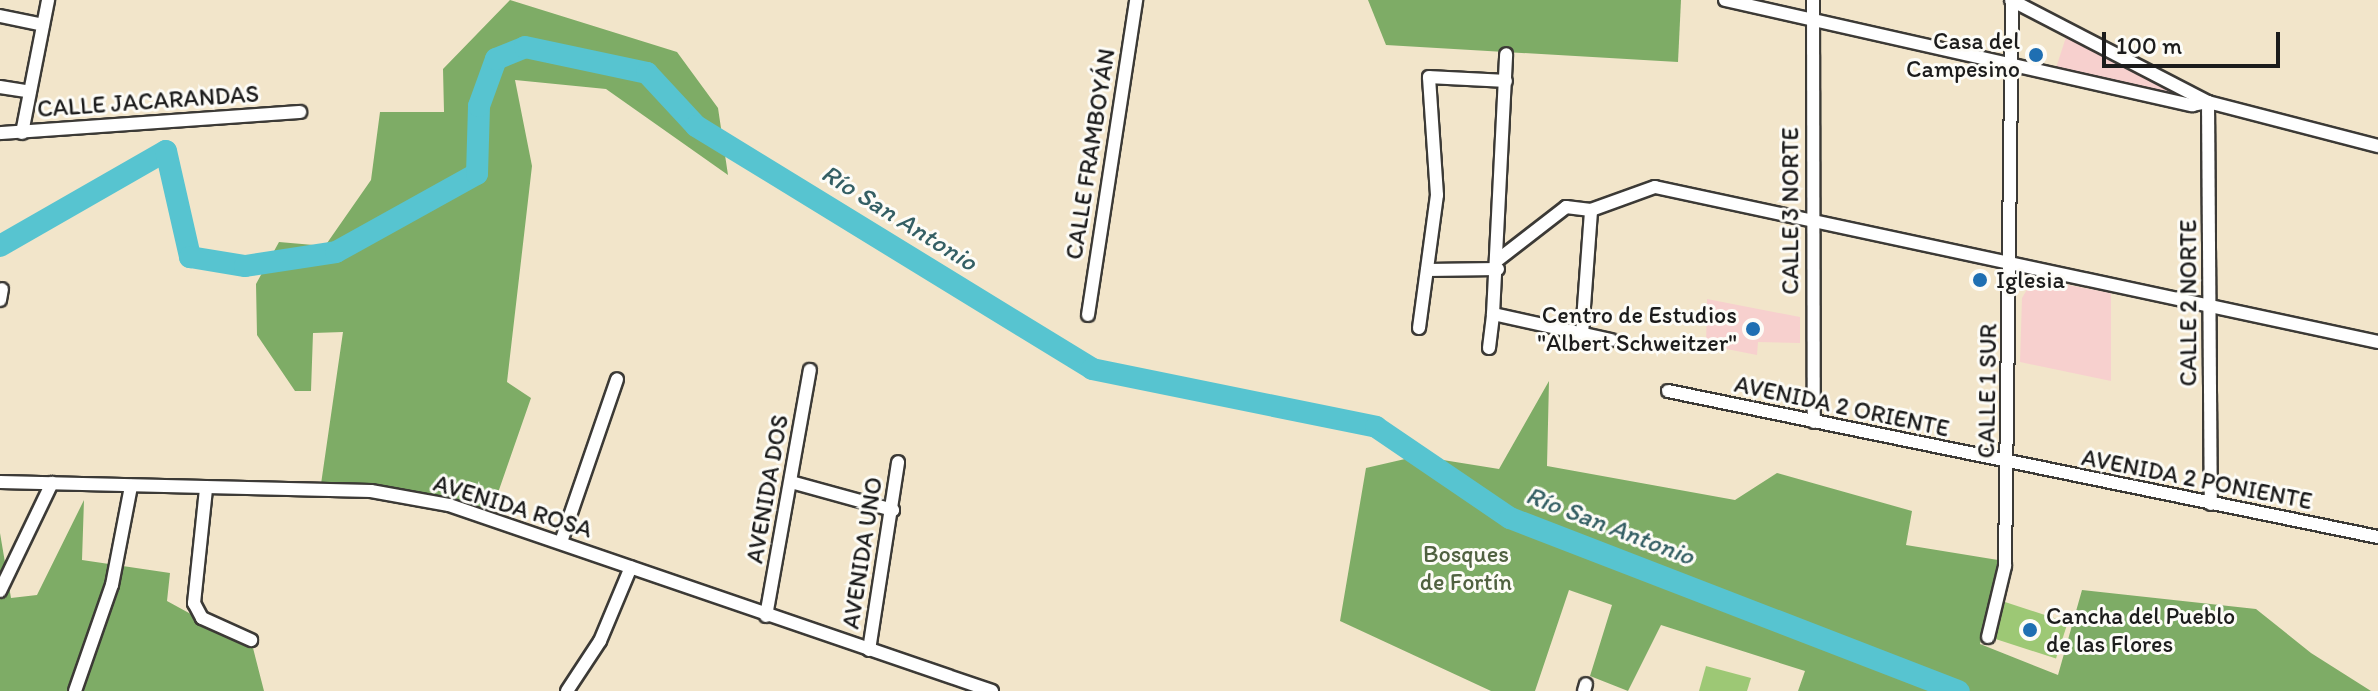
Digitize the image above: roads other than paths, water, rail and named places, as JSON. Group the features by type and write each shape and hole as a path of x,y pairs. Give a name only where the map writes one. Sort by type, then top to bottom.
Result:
{"street":[{"path":"22,133 48,0"},
{"name":"CALLE FRAMBOYÁN","path":"1088,315 1136,0"},
{"path":"1725,0 2192,105 2208,102"},
{"name":"CALLE 3 NORTE","path":"1813,0 1814,422"},
{"path":"2012,1 2208,102 2378,146"},
{"name":"CALLE 1 SUR","path":"1988,637 2005,566 2012,265 2012,1"},
{"path":"0,16 43,25"},
{"path":"1489,348 1499,264 1506,54"},
{"path":"1419,328 1437,167 1429,77 1506,81"},
{"path":"0,87 30,92"},
{"name":"CALLE 2 NORTE","path":"2208,102 2211,504"},
{"name":"CALLE JACARANDAS","path":"0,133 300,112"},
{"path":"1427,270 1499,264 1566,207 1591,210 1655,187 2378,342"},
{"path":"1582,334 1591,210"},
{"path":"1493,314 1611,340"},
{"name":"AVENIDA DOS","path":"766,616 810,370"},
{"path":"561,542 617,379"},
{"name":"AVENIDA 2 ORIENTE","path":"1668,391 2007,463"},
{"name":"AVENIDA UNO","path":"869,650 898,462"},
{"name":"AVENIDA 2 PONIENTE","path":"2007,463 2378,537"},
{"name":"AVENIDA ROSA","path":"0,482 371,491 449,505 992,691"},
{"path":"791,482 893,510"},
{"path":"0,591 52,483"},
{"path":"75,691 112,585 131,486"},
{"path":"206,489 194,603 202,618 251,640"},
{"path":"567,691 600,641 631,567"}],"waterway":[{"name":"Río San Antonio","path":"0,246 166,151 190,257 245,266 336,252 477,174 479,106 496,59 525,47 647,73 696,126 1092,369 1376,427 1510,518 1959,691"}],"place":[{"name":"Casa del Campesino","path":"2036,55"},
{"name":"Iglesia","path":"1980,280"},
{"name":"Centro de Estudios \"Albert Schweitzer\"","path":"1753,329"},
{"name":"Cancha del Pueblo de las Flores","path":"2030,630"}],"park label":[{"name":"Bosques de Fortín","path":"1466,568"}]}
